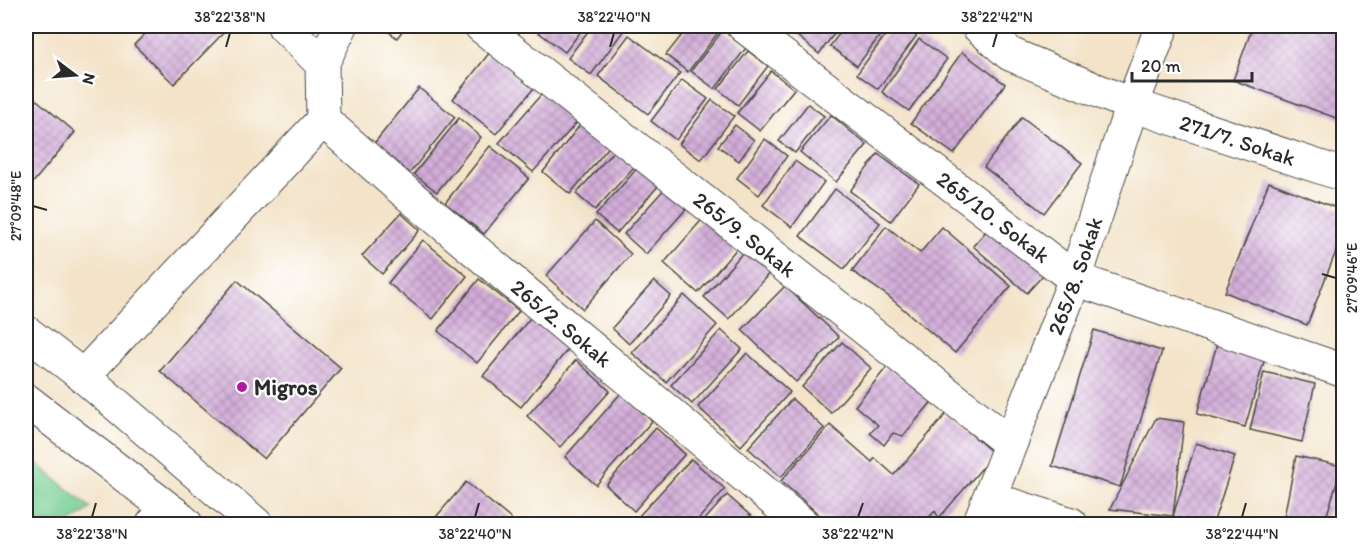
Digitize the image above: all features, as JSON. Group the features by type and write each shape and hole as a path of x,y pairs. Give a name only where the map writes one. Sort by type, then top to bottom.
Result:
{"street":[{"path":"284,26 322,64"},
{"path":"83,376 323,120 322,64 341,26"},
{"name":"265/9. Sokak","path":"481,26 1010,443"},
{"name":"265/10. Sokak","path":"744,26 1075,279 1344,371"},
{"name":"271/7. Sokak","path":"978,26 1010,54 1132,105 1344,175"},
{"name":"265/8. Sokak","path":"984,511 1075,279 1132,105 1162,26"},
{"name":"265/2. Sokak","path":"323,120 398,186 802,525"},
{"path":"26,332 83,376 256,525"},
{"path":"26,400 172,521"},
{"path":"984,511 1071,525"}],"green space":[{"path":"26,455 91,508 68,524 26,524"}],"building":[{"path":"153,26 230,26 174,84 134,45"},
{"path":"381,26 406,26 397,38"},
{"path":"530,26 585,26 565,52"},
{"path":"592,26 618,26 624,30 591,75 568,58"},
{"path":"689,26 723,26 688,72 666,55"},
{"path":"785,26 840,26 819,54"},
{"path":"845,26 887,26 857,66 830,46"},
{"path":"892,26 904,26 917,35 878,89 857,74"},
{"path":"1253,26 1344,26 1344,121 1233,80"},
{"path":"723,30 746,48 715,89 691,71"},
{"path":"629,35 680,73 648,114 598,76"},
{"path":"919,39 947,59 909,111 882,92"},
{"path":"494,47 538,83 496,134 453,99"},
{"path":"748,51 768,66 738,105 718,89"},
{"path":"962,52 1005,84 954,154 911,123"},
{"path":"771,71 794,89 760,131 737,113"},
{"path":"682,80 708,99 676,140 651,121"},
{"path":"419,88 455,117 408,175 372,146"},
{"path":"546,89 579,120 533,172 499,143"},
{"path":"26,91 75,132 26,191"},
{"path":"712,100 734,116 701,160 679,144"},
{"path":"808,104 824,116 795,153 779,141"},
{"path":"831,115 867,145 836,182 800,152"},
{"path":"1022,117 1082,163 1044,213 984,167"},
{"path":"459,118 481,137 437,192 414,174"},
{"path":"584,120 612,143 570,194 543,172"},
{"path":"735,125 754,140 739,161 718,146"},
{"path":"765,139 787,156 759,195 737,178"},
{"path":"490,146 529,178 484,234 445,203"},
{"path":"615,149 634,167 595,210 576,194"},
{"path":"878,154 919,184 891,221 850,191"},
{"path":"795,161 824,182 792,227 763,205"},
{"path":"640,165 660,184 617,233 596,215"},
{"path":"1269,182 1344,211 1344,231 1307,325 1225,292"},
{"path":"667,186 689,206 646,254 624,234"},
{"path":"835,189 880,223 844,269 800,236"},
{"path":"401,213 420,230 382,274 362,256"},
{"path":"706,215 740,245 698,293 664,263"},
{"path":"999,217 1053,264 1027,293 973,246"},
{"path":"595,221 631,254 583,309 546,276"},
{"path":"886,226 920,253 942,227 1011,286 955,353 888,296 852,271"},
{"path":"423,240 467,276 433,319 388,283"},
{"path":"747,248 772,270 729,319 704,297"},
{"path":"479,279 519,311 477,363 438,331"},
{"path":"237,280 341,368 264,459 160,371"},
{"path":"654,281 671,296 629,344 612,328"},
{"path":"785,286 839,337 796,382 742,330"},
{"path":"684,295 717,325 666,382 632,353"},
{"path":"531,317 569,348 521,407 483,376"},
{"path":"721,330 742,349 692,404 671,385"},
{"path":"1094,330 1162,351 1120,487 1052,466"},
{"path":"1221,330 1269,344 1245,427 1197,414"},
{"path":"842,342 871,368 831,413 802,387"},
{"path":"747,353 790,392 741,446 698,407"},
{"path":"576,360 610,391 560,447 527,416"},
{"path":"891,362 935,398 903,436 893,433 884,445 870,433 878,425 855,406"},
{"path":"1264,372 1315,384 1302,442 1250,430"},
{"path":"621,393 652,421 596,485 565,457"},
{"path":"792,399 824,428 781,477 748,448"},
{"path":"947,413 994,454 939,518 935,511 923,524 837,524 827,516 824,519 781,481 830,425 872,462 875,458 894,475"},
{"path":"1156,418 1184,422 1173,516 1110,509"},
{"path":"656,428 685,454 634,511 606,485"},
{"path":"1196,443 1235,456 1213,524 1199,524 1173,516"},
{"path":"1296,456 1342,466 1324,524 1310,524 1284,517"},
{"path":"691,459 725,489 694,524 646,524 638,517"},
{"path":"466,482 517,524 430,524"},
{"path":"727,495 760,524 701,524"}],"place":[{"name":"Migros","path":"242,387"}]}
